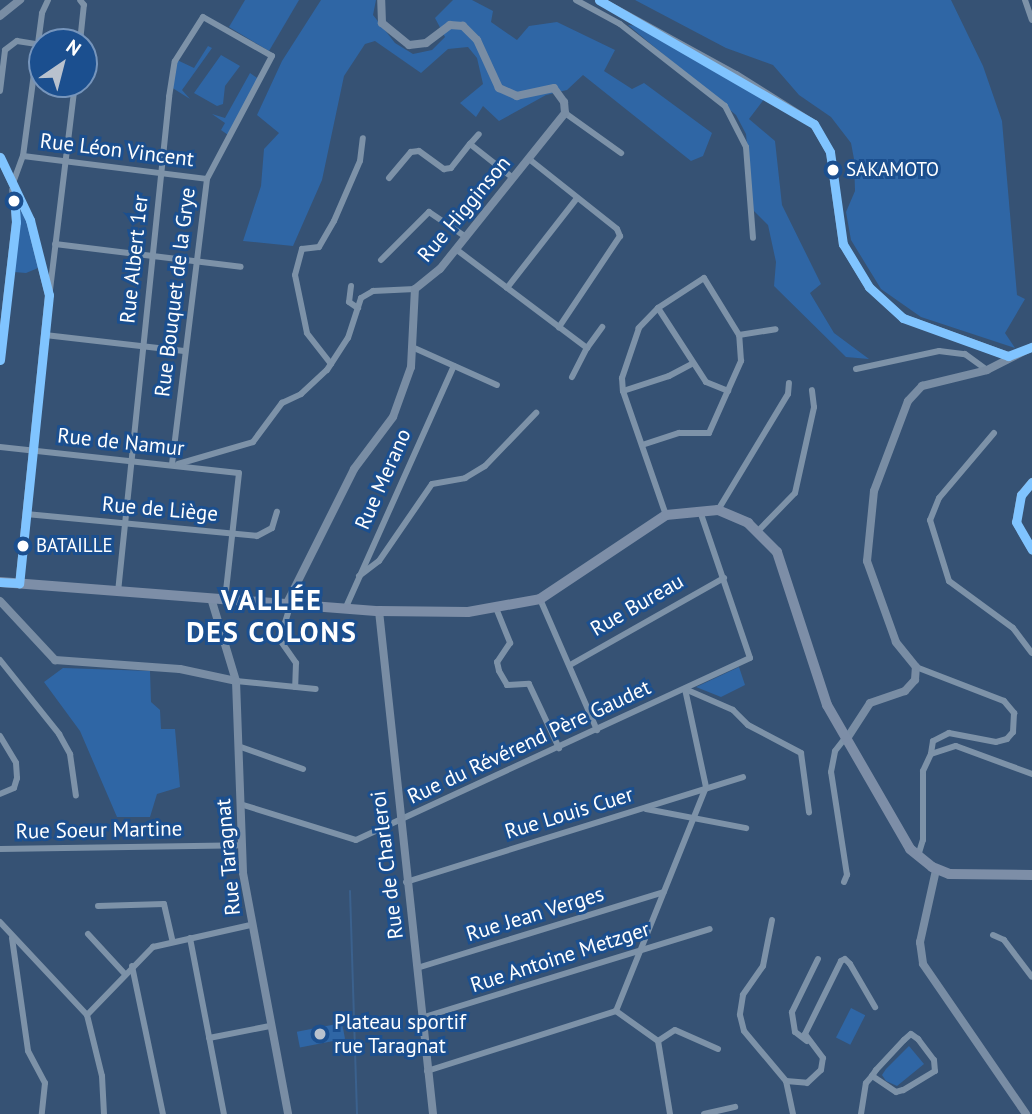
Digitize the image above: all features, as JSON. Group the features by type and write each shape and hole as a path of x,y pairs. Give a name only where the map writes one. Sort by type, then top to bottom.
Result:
{"main road":[{"path":"0,582 379,611 439,613 496,608 540,599 666,515 700,509 718,510 758,531 786,571 816,674 846,739 908,846 936,870 949,874 1032,875"}],"street":[{"path":"0,16 20,0"},
{"path":"41,28 48,0"},
{"path":"381,0 382,23 409,45 426,43 450,25 463,26 477,40 499,88 517,96 555,88 564,102 565,113 621,153"},
{"path":"577,0 620,24 725,106 746,147 753,238"},
{"path":"599,0 736,75 814,124 830,152 843,244 869,288 903,318 1007,356"},
{"path":"1025,0 1032,20"},
{"path":"81,28 82,1"},
{"name":"Rue Albert 1er","path":"118,592 129,461 175,61 203,17 272,56"},
{"path":"0,91 5,50 16,41 28,43"},
{"name":"Rue Bouquet de la Grye","path":"173,465 184,351 207,179 272,56"},
{"path":"0,360 16,222 13,183 23,156 30,98"},
{"path":"19,583 49,295 73,98"},
{"name":"Rue Higginson","path":"358,308 368,292 415,289 457,250 565,113"},
{"path":"389,178 411,152 419,151 444,169 451,168 479,134"},
{"path":"331,364 307,333 295,275 302,249 319,247 334,220 360,161 363,138"},
{"path":"470,144 513,178"},
{"name":"Rue Léon Vincent","path":"23,156 207,179"},
{"path":"0,157 30,220 49,295"},
{"path":"528,159 617,229 620,236 559,327"},
{"path":"507,288 577,198"},
{"path":"382,260 429,212 466,237"},
{"path":"55,244 241,267"},
{"path":"457,250 587,348"},
{"path":"642,445 679,433 709,433 741,360 740,335 704,278 658,308 635,333 622,378 623,391 666,515"},
{"path":"173,465 253,442 275,409 314,384 348,338 358,308 349,302 351,286"},
{"path":"295,687 296,663 280,640 289,603 354,470 393,417 411,367 415,289"},
{"path":"658,308 706,382 728,391"},
{"path":"572,377 587,348 603,327"},
{"path":"740,335 776,329"},
{"path":"45,335 184,351"},
{"path":"934,891 921,859 923,771 932,754 933,741 949,733 996,742 1007,739 1013,732 1014,713 1004,701 916,667 896,642 867,561 874,491 914,392 922,386 987,370 1007,356 1032,347"},
{"path":"412,348 497,385"},
{"path":"856,369 939,351 965,354 987,370"},
{"path":"623,391 693,363"},
{"name":"Rue Merano","path":"346,607 454,366"},
{"path":"718,510 788,394 789,383"},
{"path":"758,531 795,493 814,407 812,390"},
{"path":"358,577 379,561 432,484 465,478 485,466 536,412"},
{"path":"994,433 939,498 930,520 949,581 1013,628 1032,653"},
{"name":"Rue de Namur","path":"0,447 239,473 232,533"},
{"path":"1032,482 1021,495 1016,522 1032,550"},
{"path":"700,509 724,578"},
{"name":"Rue de Liège","path":"26,514 264,534 272,528 277,512"},
{"path":"225,600 232,533"},
{"name":"Rue du Révérend Père Gaudet","path":"240,804 356,840 559,748 751,658 724,578"},
{"name":"Rue Bureau","path":"570,665 724,578"},
{"name":"Rue Taragnat","path":"211,598 236,681 242,845 251,925 288,1114"},
{"path":"540,599 597,730"},
{"path":"0,602 55,660 180,669 236,681 316,689"},
{"path":"496,608 510,643 497,662 499,671 507,685 529,684 559,748"},
{"name":"Rue de Charleroi","path":"379,611 399,822 433,1114"},
{"path":"0,660 59,734 70,754 76,796"},
{"path":"844,883 847,875 831,772 835,751 870,703 910,688 916,667"},
{"path":"616,1011 706,787 685,689"},
{"path":"685,689 733,710 748,725 801,753 808,812"},
{"path":"0,736 16,763 18,778 14,788 0,794"},
{"path":"238,746 303,769"},
{"path":"932,754 956,746 1032,774"},
{"name":"Rue Louis Cuer","path":"406,882 743,777"},
{"path":"644,808 746,828"},
{"path":"908,846 920,845 923,836"},
{"name":"Rue Soeur Martine","path":"0,849 242,845"},
{"path":"936,870 934,891 920,942 923,964 1026,1114"},
{"path":"934,891 949,874"},
{"name":"Rue Jean Verges","path":"417,968 664,892"},
{"path":"98,906 164,904 172,940"},
{"path":"772,920 763,966 743,995 740,1015 744,1031 786,1081 793,1114"},
{"path":"0,922 87,1015 102,1076 104,1114"},
{"path":"87,1015 124,973 153,947 172,940 251,925"},
{"name":"Rue Antoine Metzger","path":"421,1018 710,929"},
{"path":"88,934 124,973"},
{"path":"993,935 1004,940 1031,974"},
{"path":"11,936 28,1051 45,1083 42,1114"},
{"path":"190,938 224,1114"},
{"path":"786,1081 807,1083 821,1070 823,1058 795,1032 792,1012 818,959"},
{"path":"808,1042 808,1023 841,961 845,959 850,964 875,1007"},
{"path":"132,965 163,1114"},
{"path":"616,1011 657,1041 670,1114"},
{"path":"427,1072 616,1011"},
{"path":"209,1038 270,1026"},
{"path":"657,1041 675,1030 718,1049"},
{"path":"861,1114 861,1093 872,1076 911,1034 934,1060 935,1070 896,1092 872,1076"},
{"path":"704,1114 735,1107"}],"shaded area":[{"path":"245,0 299,0 269,51 229,27"},
{"path":"321,0 376,0 373,15 395,43 413,54 432,50 445,37 435,18 453,0 472,0 493,11 491,22 517,40 529,26 557,22 615,50 604,71 632,89 644,83 712,133 703,156 691,161 583,75 567,90 546,95 499,121 483,106 476,117 460,103 483,84 477,58 468,47 448,49 421,73 375,41 365,44 344,76 322,180 293,246 243,241 261,186 264,149 279,133 257,115 282,61"},
{"path":"635,0 951,0 983,66 1002,121 1017,295 1025,299 1005,333 1015,348 921,317 881,289 851,240 846,212 855,191 854,159 851,143 831,117 799,95 773,65 726,48"},
{"path":"628,25 649,27 768,94 749,119 775,141 782,205 821,284 810,293 834,333 869,359 846,357 774,286 776,262 768,225 753,210 746,134 736,115"},
{"path":"208,46 212,48 182,90 190,99 171,87 175,59 194,68"},
{"path":"221,55 240,66 225,86 223,104 217,106 194,93"},
{"path":"250,73 260,80 231,137 221,130 225,123 212,114 225,118"},
{"path":"21,205 43,266 26,273 14,272"},
{"path":"739,667 745,685 721,697 696,687"},
{"path":"63,668 150,671 151,702 160,710 161,729 175,729 180,787 157,794 150,817 117,817 80,731 44,682"},
{"path":"851,1008 865,1015 850,1045 836,1037"},
{"name":"Plateau sportif rue Taragnat","path":"342,1023 345,1039 300,1047 297,1032"},
{"path":"909,1046 924,1064 897,1086 886,1081 882,1075"}],"waterway":[{"path":"350,891 357,1114"}],"transit line":[{"path":"599,0 814,124 830,152 843,244 869,287 903,318 1008,356 1032,347"},
{"path":"0,157 30,220 49,295 19,583 0,582"},
{"path":"0,360 16,222 14,196"},
{"path":"1032,482 1021,495 1016,522 1032,550"}],"place":[{"name":"SAKAMOTO","path":"833,170"},
{"name":"BATAILLE","path":"23,546"},
{"name":"Plateau sportif rue Taragnat","path":"320,1034"}],"district":[{"name":"VALLÉE DES COLONS","path":"272,616"}]}
